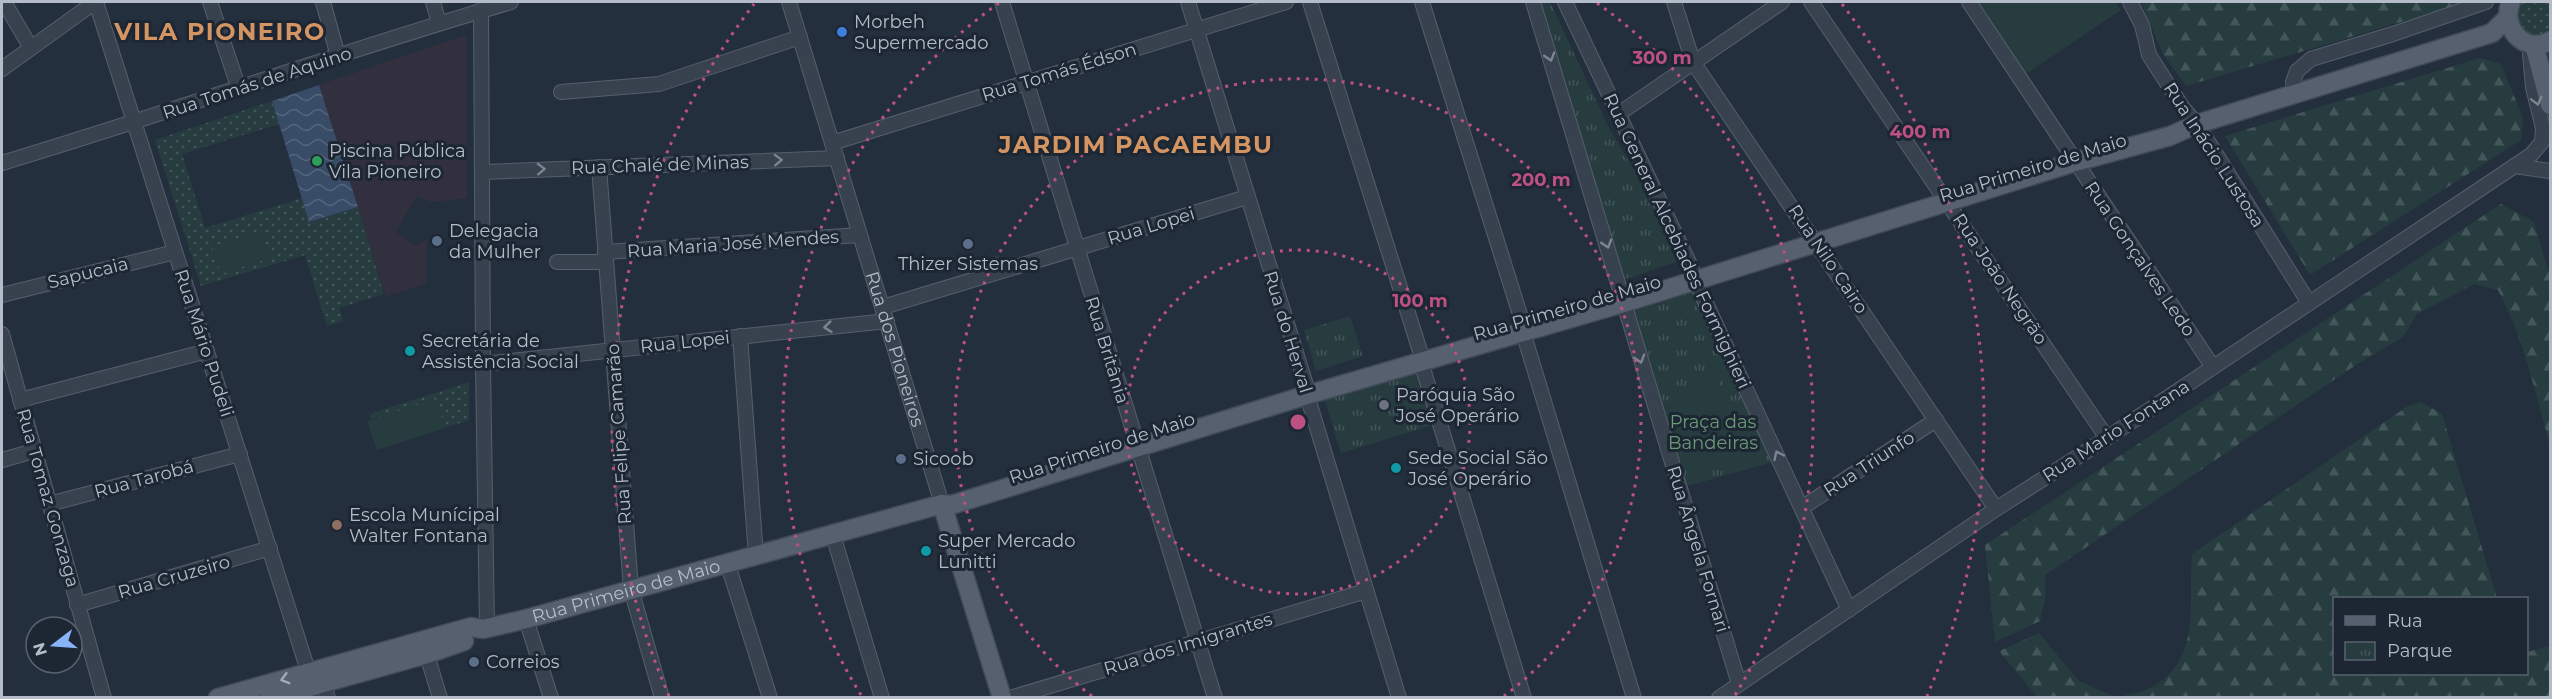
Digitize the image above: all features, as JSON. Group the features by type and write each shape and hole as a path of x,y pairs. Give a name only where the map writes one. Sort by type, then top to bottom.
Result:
{"main road":[{"name":"Rua Primeiro de Maio","path":"270,698 425,648 471,627 485,629 526,619 942,504 952,497 1946,199 2170,126 2196,124 2296,94 2492,33 2509,10"},
{"path":"2509,10 2515,35 2539,45"},
{"path":"2492,33 2539,45"},
{"path":"2539,45 2550,105"},
{"name":"Rua dos Pioneiros","path":"942,504 1002,698"},
{"name":"Rua Primeiro de Maio","path":"220,697 319,681"}],"street":[{"path":"4,2 31,48"},
{"path":"2,69 95,2"},
{"name":"Rua Mário Pudeli","path":"95,2 270,548 319,681"},
{"path":"210,2 239,89"},
{"path":"323,2 339,56"},
{"path":"433,2 439,23"},
{"name":"Rua Tomás de Aquino","path":"2,164 439,23 512,2"},
{"name":"Rua dos Pioneiros","path":"789,2 942,504"},
{"name":"Rua Britânia","path":"1002,2 1215,698"},
{"name":"Rua do Herval","path":"1188,2 1399,698"},
{"name":"Rua Tomás Édson","path":"832,143 1286,2"},
{"path":"1310,2 1524,698"},
{"path":"1422,2 1634,698"},
{"name":"Rua Ângela Fornari","path":"1533,2 1739,684"},
{"name":"Rua General Alcebiades Formighieri","path":"1565,2 1803,507 1849,610"},
{"name":"Rua Nilo Cairo","path":"1674,2 1693,62 1996,509"},
{"path":"1617,115 1782,2"},
{"name":"Rua João Negrão","path":"1811,2 2107,438"},
{"name":"Rua Gonçalves Ledo","path":"1969,2 2213,367"},
{"name":"Rua Inácio Lustosa","path":"2130,2 2142,25 2149,55 2196,124 2309,303"},
{"path":"2296,94 2293,82 2297,71 2311,59 2486,2"},
{"path":"481,10 485,629"},
{"path":"561,92 659,84 800,38"},
{"name":"Rua Mario Fontana","path":"1719,698 1996,509 2107,438 2532,155 2542,142 2543,128 2533,87 2539,45"},
{"name":"Rua Chalé de Minas","path":"483,172 837,158"},
{"path":"2514,166 2550,171"},
{"name":"Rua Felipe Camarão","path":"599,167 630,589 662,698"},
{"name":"Rua Lopei","path":"483,364 740,336 884,314 1076,249 1247,197"},
{"name":"Rua Maria José Mendes","path":"557,262 860,235"},
{"name":"Sapucaia","path":"2,295 175,252"},
{"name":"Rua Tomaz Gonzaga","path":"2,334 104,698"},
{"path":"740,336 756,557"},
{"path":"20,400 207,351"},
{"name":"Rua Triunfo","path":"1803,507 1936,420"},
{"path":"2,460 34,451"},
{"name":"Rua Tarobá","path":"49,504 240,454"},
{"path":"833,535 882,698"},
{"name":"Rua Cruzeiro","path":"77,605 270,548"},
{"path":"728,565 770,698"},
{"name":"Rua dos Imigrantes","path":"1010,698 1366,591"},
{"path":"526,619 551,698"},
{"path":"425,648 441,698"}],"shaded area":[{"path":"466,35 467,198 432,202 416,197 396,232 416,246 427,239 426,284 386,296 319,85"}],"green space":[{"path":"1535,2 1550,2 1609,128 1645,188 1679,261 1622,280"},
{"path":"1978,2 2116,2 2121,10 2026,74"},
{"path":"2141,2 2468,2 2186,86 2163,54"},
{"path":"2521,2 2550,2 2550,31 2547,34 2531,36 2518,26 2516,10"},
{"path":"2480,58 2501,64 2523,118 2521,140 2310,275 2225,136"},
{"path":"272,101 279,124 182,154 205,228 302,198 310,222 358,207 384,294 339,308 343,321 327,326 305,255 201,286 155,140"},
{"path":"2501,204 2534,222 2550,277 2550,445 2528,366 2507,308 2498,290 2474,284 2417,314 2403,337 2359,363 2045,575 2046,594 2040,621 1995,642 1985,545"},
{"path":"262,232 270,258 221,274 212,247"},
{"name":"Praça das Bandeiras","path":"1690,287 1773,462 1687,486 1631,305"},
{"path":"1350,316 1363,356 1316,371 1304,330"},
{"path":"1417,372 1433,425 1341,453 1325,400"},
{"path":"1718,378 1744,461 1694,477 1668,393"},
{"path":"469,382 469,420 445,428 435,400 372,420 369,414"},
{"path":"435,399 445,428 377,450 367,421"},
{"path":"2421,402 2442,414 2497,597 2333,597 2333,675 2528,675 2528,652 2550,646 2550,697 2119,697 2154,686 2169,674 2180,660 2190,627 2192,554 2408,406"},
{"path":"2039,633 2079,681 2115,697 2037,697 1999,651"}],"water":[{"name":"Piscina Pública Vila Pioneiro","path":"319,85 358,207 309,222 272,101"}],"place":[{"name":"Morbeh Supermercado","path":"842,32"},
{"name":"Piscina Pública Vila Pioneiro","path":"317,161"},
{"name":"Delegacia da Mulher","path":"437,241"},
{"name":"Thizer Sistemas","path":"968,244"},
{"name":"Secretária de Assistência Social","path":"410,351"},
{"name":"Paróquia São José Operário","path":"1384,405"},
{"name":"Sicoob","path":"901,459"},
{"name":"Sede Social São José Operário","path":"1396,468"},
{"name":"Escola Munícipal Walter Fontana","path":"337,525"},
{"name":"Super Mercado Lunitti","path":"926,551"},
{"name":"Correios","path":"474,662"}],"district":[{"name":"VILA PIONEIRO","path":"220,31"},
{"name":"JARDIM PACAEMBU","path":"1136,144"}]}
